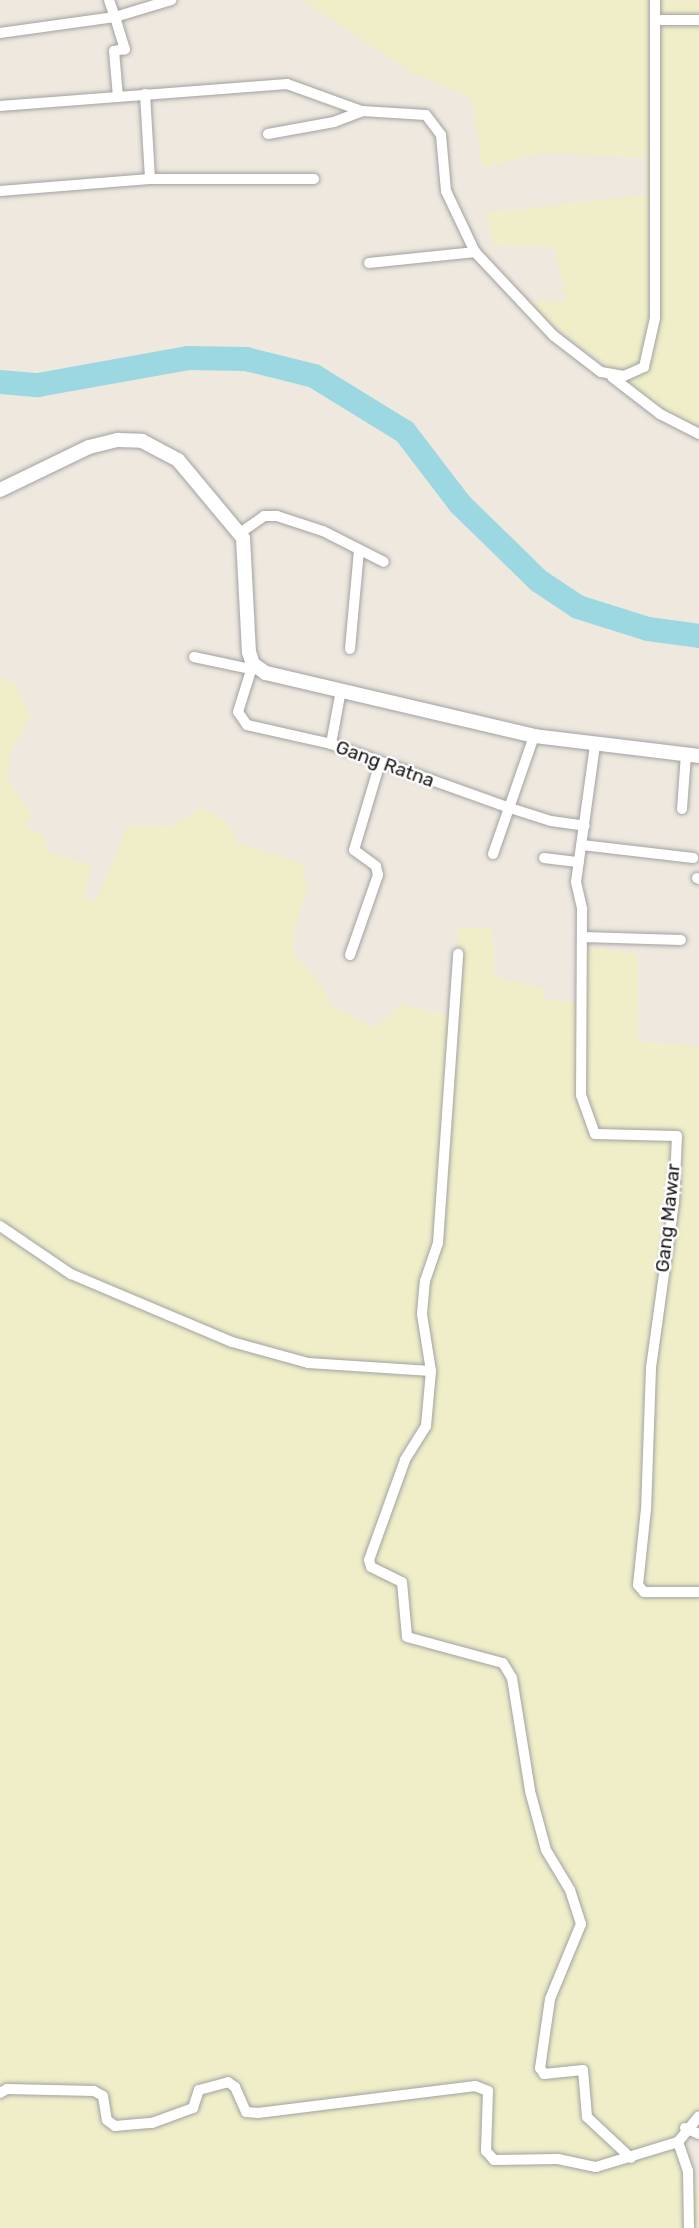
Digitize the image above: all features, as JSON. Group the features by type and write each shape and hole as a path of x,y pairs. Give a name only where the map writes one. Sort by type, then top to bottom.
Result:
{"street":[{"path":"109,0 125,49 114,51 118,97"},
{"path":"0,33 115,17 171,0"},
{"path":"612,377 635,374 643,367 653,339 657,268 655,0"},
{"path":"655,20 699,20"},
{"path":"0,106 287,84 362,111 417,113 433,120 441,135 446,191 475,252 554,337 590,366 612,377 660,414 699,434"},
{"path":"145,94 150,180"},
{"path":"268,134 347,119 362,111"},
{"path":"0,191 150,180 314,179"},
{"path":"369,263 475,252"},
{"path":"0,489 68,455 105,443 135,440 178,460 240,533 248,558 248,652 252,666"},
{"path":"240,533 264,516 277,516 323,531 384,562"},
{"path":"350,649 359,551"},
{"path":"194,657 252,666 277,677 534,736 692,755 682,809"},
{"name":"Gang Ratna","path":"252,666 240,720 331,744 551,821 585,825"},
{"path":"331,744 341,690"},
{"path":"493,855 507,807 534,736"},
{"name":"Gang Mawar","path":"595,745 576,889 582,937 582,1096 595,1134 677,1136 674,1202 650,1377 646,1510 638,1585 644,1592 699,1591"},
{"path":"350,955 378,875 376,866 354,850 380,763"},
{"path":"582,845 692,858"},
{"path":"544,858 579,862"},
{"path":"582,937 681,940"},
{"path":"458,954 438,1243 425,1281 422,1314 431,1371 426,1426 405,1460 369,1560 371,1567 402,1583 407,1637 503,1663 513,1678 530,1791 546,1850 570,1890 581,1924 550,1999 540,2068 544,2074 583,2070 587,2117 631,2158"},
{"path":"0,1226 71,1274 232,1342 308,1363 431,1371"},
{"path":"0,2093 8,2089 94,2091 103,2096 107,2120 115,2126 152,2123 183,2112 197,2106 200,2090 228,2082 235,2087 246,2112 258,2113 483,2087 490,2098 487,2157 558,2159 596,2167 678,2143"},
{"path":"690,2228 688,2171 678,2143 685,2128 699,2116"},
{"path":"685,2128 699,2134"}],"green space":[{"path":"302,0 699,0 699,425 673,417 523,301 566,301 554,247 493,245 487,213 646,195 646,158 543,153 483,168 471,98 410,72"},
{"path":"0,677 14,684 31,715 9,755 8,780 31,814 26,826 45,837 46,851 92,865 83,898 97,899 128,825 170,827 202,807 228,823 239,843 302,864 308,890 295,928 293,953 326,992 331,1005 375,1028 400,1004 455,1016 458,928 492,928 495,977 545,989 544,999 579,1003 581,947 637,953 639,1042 699,1046 699,2122 686,2145 699,2191 699,2228 0,2228"}],"waterway":[{"path":"0,382 38,385 188,358 246,359 314,376 405,432 460,504 539,581 578,607 648,629 699,636"}]}
